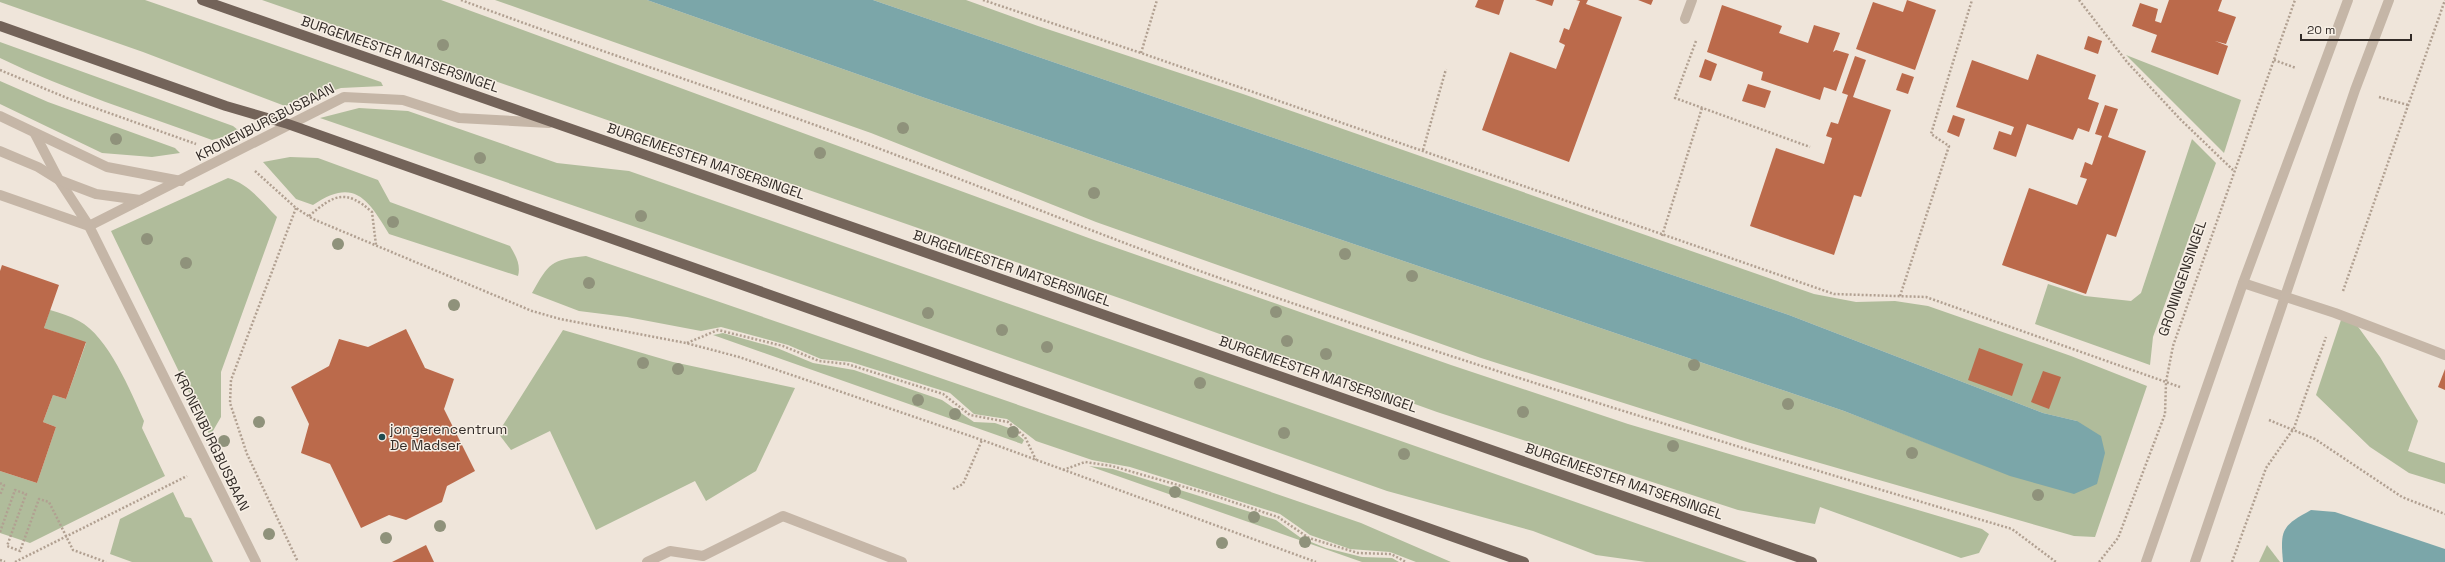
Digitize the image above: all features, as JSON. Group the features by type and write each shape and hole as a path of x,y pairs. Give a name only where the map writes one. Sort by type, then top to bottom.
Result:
{"main road":[{"name":"BURGEMEESTER MATSERSINGEL","path":"202,0 1812,562"},
{"path":"0,26 226,106 288,124 1524,562"}],"street":[{"path":"1685,20 1692,0"},
{"path":"2146,562 2243,283 2348,0"},
{"path":"2195,562 2355,90 2389,0"},
{"name":"KRONENBURGBUSBAAN","path":"89,226 181,181 288,124 344,97 404,100 459,118 553,123"},
{"path":"0,116 107,167 181,181"},
{"name":"KRONENBURGBUSBAAN","path":"35,134 59,180 89,226 256,562"},
{"name":"KRONENBURGBUSBAAN","path":"0,151 38,167 59,180 96,194 140,200"},
{"path":"0,195 89,226"},
{"path":"2243,283 2335,313 2445,355"},
{"path":"647,562 670,551 703,556 783,516 902,562"}],"path":[{"path":"461,0 575,43 894,154 1061,220 1222,278 1502,374 2012,529 2056,562"},
{"path":"984,0 1423,150 1662,236 1834,294 1926,297 2203,396"},
{"path":"1141,53 1157,0"},
{"path":"1900,296 1949,146 1931,134 1972,0"},
{"path":"2079,0 2127,62 2180,119 2233,170"},
{"name":"GRONINGENSINGEL","path":"2099,562 2118,538 2165,414 2166,382 2173,346 2233,170 2295,0"},
{"path":"2232,562 2266,468 2294,428 2445,0"},
{"path":"1685,20 1682,29 1699,35 1675,98 1810,147"},
{"path":"1423,150 1446,69"},
{"path":"0,70 26,83 185,140 253,169 296,208 309,216 532,311 609,330 686,343 739,357 982,440 1316,562"},
{"path":"1662,236 1702,108"},
{"path":"309,216 328,200 345,195 359,200 372,212 376,245"},
{"path":"296,208 230,380 230,402 247,454 298,562"},
{"path":"686,343 718,330 783,346 819,361 847,364 943,394 970,415 1008,422 1025,437 1036,460"},
{"path":"2247,412 2294,428 2315,439 2402,497 2445,514"},
{"path":"953,489 963,484 982,440"},
{"path":"1062,470 1085,462 1112,466 1278,516 1309,538 1358,553 1391,554 1406,562"},
{"path":"15,562 208,465"},
{"path":"0,483 4,484 0,495"},
{"path":"0,532 15,490 26,494 7,546 20,551 39,499 49,502 73,550 106,562"},
{"path":"0,560 5,562"}],"green space":[{"path":"0,0 145,0 381,82 383,86 341,88 285,106 143,52 0,2"},
{"path":"262,0 441,0 1094,240 1451,365 1628,424 1982,529 1989,534 1979,553 1961,558 1820,507 1815,524 1738,510 1437,412 1125,300"},
{"path":"495,0 647,0 925,98 1844,411 2010,475 2032,481 2077,421 2043,413 1789,315 873,0 966,0 1038,26 1243,94 1814,294 1856,302 1895,301 1928,306 2071,356 2147,386 2095,537 2074,536 1747,442 1481,358 1096,222 871,133"},
{"path":"0,42 233,126 238,130 227,136 212,140 105,102 0,58"},
{"path":"2126,55 2241,100 2224,153"},
{"path":"0,81 48,102 175,148 180,153 152,157 102,153 0,104"},
{"path":"359,108 408,111 557,163 629,171 1747,562 1646,562 1596,555 1533,531 1387,491 850,301 320,118"},
{"path":"2192,139 2216,163 2153,337 2150,365 2035,324 2048,284 2085,296 2131,301 2141,293"},
{"path":"290,157 318,158 378,180 390,202 510,246 518,264 518,276 389,234 367,202 350,193 339,193 327,197 313,205 296,199 263,162"},
{"path":"228,178 249,189 277,217 221,372 221,417 210,436 111,231"},
{"path":"586,256 1361,523 1451,562 1416,562 1390,552 1350,549 1310,535 1280,514 1130,467 1092,460 1036,441 1007,419 974,414 950,393 851,362 821,359 788,345 721,327 701,331 627,317 579,311 532,293 547,269 552,265 565,259"},
{"path":"50,310 76,319 90,328 100,339 118,366 139,409 144,421 142,428 165,476 30,543 0,533 0,471 37,483 56,427 43,422 53,395 66,399 86,343 44,328"},
{"path":"2342,317 2356,324 2380,357 2418,421 2408,451 2445,463 2445,484 2409,473 2370,447 2316,395"},
{"path":"563,330 673,362 795,388 756,471 706,501 695,481 596,530 550,431 511,450 498,433"},
{"path":"723,333 777,348 813,363 854,370 942,400 974,422 995,423 1009,428 1024,440 1022,444 713,335"},
{"path":"1089,466 1113,469 1276,520 1301,538 1326,548 1362,557 1392,558 1399,562 1362,562"},
{"path":"173,492 185,517 191,518 213,562 132,562 110,554 120,519"},
{"path":"2267,545 2280,562 2259,562"}],"water":[{"path":"647,0 873,0 1789,315 2043,413 2077,421 2101,436 2105,453 2097,484 2074,494 2010,476 1844,411 925,98"},
{"path":"2311,510 2335,512 2445,549 2445,562 2283,562 2282,542 2285,530 2294,520"}],"building":[{"path":"1478,0 1504,0 1499,15 1475,7"},
{"path":"1535,0 1554,0 1552,6"},
{"path":"1576,0 1588,0 1586,4 1622,17 1569,162 1482,130 1510,52 1556,69 1565,45 1559,42 1564,28 1569,30 1580,1"},
{"path":"1638,0 1653,0 1651,5"},
{"path":"1907,0 1936,10 1915,70 1856,49 1873,2 1903,12"},
{"path":"2169,0 2222,0 2218,11 2236,17 2226,44 2215,41 2228,46 2218,75 2151,52 2157,35 2132,26 2140,3 2158,9 2155,21 2161,23"},
{"path":"1722,5 1782,26 1779,33 1808,43 1814,25 1840,33 1833,52 1836,50 1849,54 1836,91 1824,87 1820,100 1761,80 1763,72 1707,52"},
{"path":"2088,36 2102,41 2098,54 2084,49"},
{"path":"2037,54 2096,75 2088,99 2099,103 2089,132 2078,128 2073,140 2027,124 2016,157 1993,149 1999,131 2011,135 2014,127 1956,107 1972,60 2028,80"},
{"path":"1855,56 1866,60 1853,97 1891,110 1861,197 1854,195 1834,255 1750,226 1776,148 1824,164 1832,138 1826,136 1831,122 1838,124 1848,95 1842,93"},
{"path":"1705,59 1717,64 1711,81 1699,77"},
{"path":"1902,73 1914,77 1908,94 1896,90"},
{"path":"1748,84 1771,91 1765,108 1742,101"},
{"path":"2105,105 2118,109 2108,137 2146,151 2116,237 2107,234 2086,294 2002,265 2029,188 2077,205 2087,179 2080,177 2085,162 2092,165 2102,136 2095,134"},
{"path":"1953,115 1965,119 1959,137 1947,132"},
{"path":"2,265 59,285 44,328 86,342 66,399 53,395 43,422 56,427 37,483 0,471 0,271"},
{"name":"jongerencentrum De Madser","path":"406,329 425,368 454,379 444,409 475,471 447,486 442,502 406,520 389,515 361,528 330,464 301,453 309,424 291,387 329,366 339,339 368,347"},
{"path":"1979,348 2023,364 2012,396 1968,380"},
{"path":"2445,369 2445,390 2438,387"},
{"path":"2043,371 2061,377 2049,409 2031,402"},
{"path":"426,545 434,562 392,562"}],"place":[{"name":"jongerencentrum De Madser","path":"382,437"}]}
